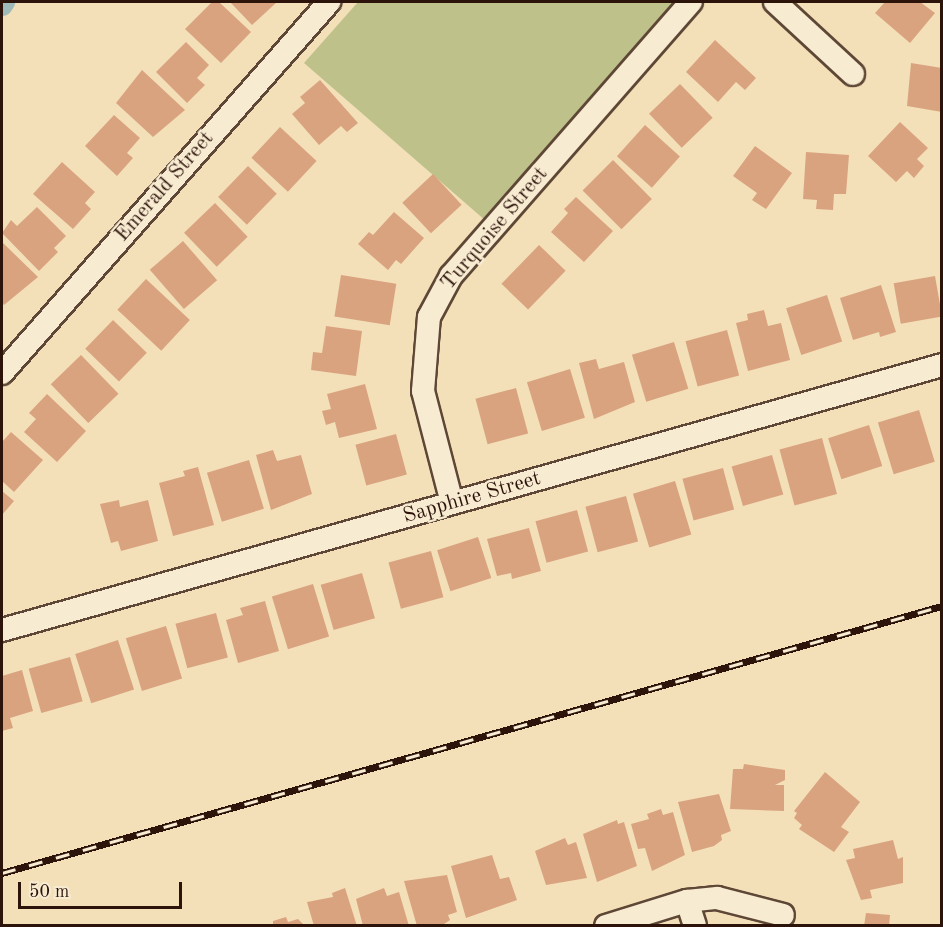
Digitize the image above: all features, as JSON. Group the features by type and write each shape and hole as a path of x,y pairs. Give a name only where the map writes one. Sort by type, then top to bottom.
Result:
{"street":[{"name":"Emerald Street","path":"2,373 329,2"},
{"name":"Turquoise Street","path":"452,503 423,391 429,317 451,276 691,2"},
{"path":"775,2 853,74"},
{"name":"Sapphire Street","path":"2,630 942,366"},
{"path":"606,926 687,902 717,898 783,915"},
{"path":"687,902 695,926"}],"green space":[{"path":"358,2 678,2 486,221 304,63"}],"building":[{"path":"212,2 219,2 251,32 221,63 185,29"},
{"path":"230,2 277,2 252,25"},
{"path":"885,2 920,2 935,13 910,43 875,13"},
{"path":"715,40 756,78 745,90 736,82 718,102 686,72"},
{"path":"186,42 209,65 197,78 205,85 187,103 156,72"},
{"path":"911,63 942,68 942,112 907,106"},
{"path":"142,70 185,110 153,137 116,103"},
{"path":"320,80 358,123 347,132 341,126 319,145 292,114 305,103 300,97"},
{"path":"680,84 713,118 682,148 649,114"},
{"path":"114,115 140,138 127,153 133,158 117,176 85,146"},
{"path":"900,122 928,148 917,159 924,166 914,178 907,171 896,182 868,156"},
{"path":"645,125 680,156 652,188 617,156"},
{"path":"280,127 317,161 288,192 251,158"},
{"path":"755,146 792,173 766,209 752,200 757,193 733,176"},
{"path":"806,152 849,155 846,194 834,194 833,210 816,209 817,200 803,199"},
{"path":"613,160 652,199 621,229 583,190"},
{"path":"62,162 95,192 85,203 91,209 73,229 33,194"},
{"path":"248,166 277,194 247,225 218,197"},
{"path":"433,174 462,205 431,233 402,203"},
{"path":"576,197 613,231 584,262 551,232 568,213 564,209"},
{"path":"215,203 248,237 217,267 184,233"},
{"path":"37,207 66,236 54,248 58,252 39,271 2,233 11,220 17,226"},
{"path":"394,212 424,238 401,264 396,260 388,270 358,244 369,232 373,235"},
{"path":"183,241 217,280 184,309 150,270"},
{"path":"2,242 38,277 4,305 2,302"},
{"path":"539,245 566,271 528,310 501,284"},
{"path":"341,275 396,284 390,325 334,316"},
{"path":"935,276 942,316 901,324 894,283"},
{"path":"146,279 190,320 161,351 117,310"},
{"path":"881,285 896,332 880,337 879,332 853,340 840,298"},
{"path":"827,295 842,342 801,355 786,308"},
{"path":"764,310 768,326 781,323 790,360 748,371 736,323 748,320 747,314"},
{"path":"113,320 147,353 119,381 85,349"},
{"path":"326,326 362,331 356,376 311,370 313,352 322,353"},
{"path":"727,330 739,375 698,387 685,341"},
{"path":"674,342 688,389 646,402 632,355"},
{"path":"81,355 119,394 88,423 51,384"},
{"path":"596,359 599,369 624,362 635,402 594,419 579,363"},
{"path":"570,369 585,418 542,431 527,382"},
{"path":"365,384 377,429 339,438 335,422 326,425 322,411 331,409 327,394"},
{"path":"516,388 528,433 488,444 475,399"},
{"path":"47,394 86,431 57,462 24,432 36,419 29,413"},
{"path":"919,410 935,462 894,474 878,423"},
{"path":"869,425 882,466 841,479 828,438"},
{"path":"11,432 43,460 14,492 2,481 2,442"},
{"path":"396,434 407,475 366,485 355,445"},
{"path":"822,438 837,494 795,505 779,449"},
{"path":"273,450 277,461 301,455 312,494 271,510 256,455"},
{"path":"772,455 783,494 743,506 732,467"},
{"path":"249,460 264,509 222,522 207,473"},
{"path":"198,467 214,525 173,536 159,483 185,476 183,471"},
{"path":"723,468 734,510 694,520 682,479"},
{"path":"675,481 691,535 649,547 633,494"},
{"path":"2,491 14,501 2,515"},
{"path":"626,496 638,541 598,552 585,507"},
{"path":"119,500 120,507 148,500 158,541 121,551 118,541 111,543 100,504"},
{"path":"577,510 588,552 547,563 535,521"},
{"path":"529,528 541,571 512,579 511,573 497,576 487,539"},
{"path":"478,537 491,578 450,591 437,550"},
{"path":"431,551 443,597 401,609 388,562"},
{"path":"362,573 375,618 334,630 321,585"},
{"path":"313,584 329,637 288,649 272,597"},
{"path":"265,601 279,651 238,663 226,620 243,615 240,608"},
{"path":"216,613 228,657 187,668 175,624"},
{"path":"166,626 182,679 142,691 126,638"},
{"path":"118,640 134,689 91,703 75,654"},
{"path":"70,657 83,701 41,713 29,669"},
{"path":"22,670 33,711 10,718 13,728 2,731 2,676"},
{"path":"744,764 785,770 785,780 775,785 784,785 784,811 730,809 733,769 743,769"},
{"path":"825,772 860,802 841,827 849,832 834,852 799,829 802,825 794,818 797,813 794,811"},
{"path":"719,794 731,831 721,835 722,840 714,846 692,852 678,802"},
{"path":"661,809 663,815 673,812 685,855 652,871 645,848 638,849 631,824 649,819 647,814"},
{"path":"617,820 618,824 624,822 637,866 597,882 583,834"},
{"path":"565,838 568,845 576,842 587,878 546,885 535,851"},
{"path":"893,840 898,859 903,857 903,883 870,890 872,898 861,900 846,860 855,858 853,849"},
{"path":"492,855 500,879 509,877 517,900 466,918 451,866"},
{"path":"447,875 457,912 448,915 450,920 441,926 417,926 404,881"},
{"path":"345,888 357,926 314,926 307,902 333,897 332,893"},
{"path":"384,888 387,896 399,892 409,926 363,926 356,899"},
{"path":"866,913 890,915 889,926 864,926"},
{"path":"286,917 288,922 298,919 305,926 273,926 273,921"}],"railway":[{"path":"2,873 942,606"}]}
